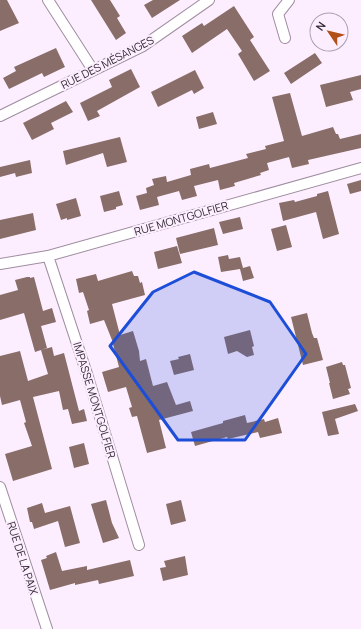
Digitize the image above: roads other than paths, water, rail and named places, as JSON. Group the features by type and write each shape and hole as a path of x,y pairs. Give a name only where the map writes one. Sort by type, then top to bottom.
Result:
{"street":[{"path":"48,0 93,70"},
{"name":"RUE DES MÉSANGES","path":"0,116 143,46 209,0"},
{"path":"285,38 278,14 289,0"},
{"name":"RUE MONTGOLFIER","path":"0,264 48,256 361,168"},
{"name":"IMPASSE MONTGOLFIER","path":"48,256 87,374 139,545"},
{"name":"RUE DE LA PAIX","path":"0,487 47,629"}]}
